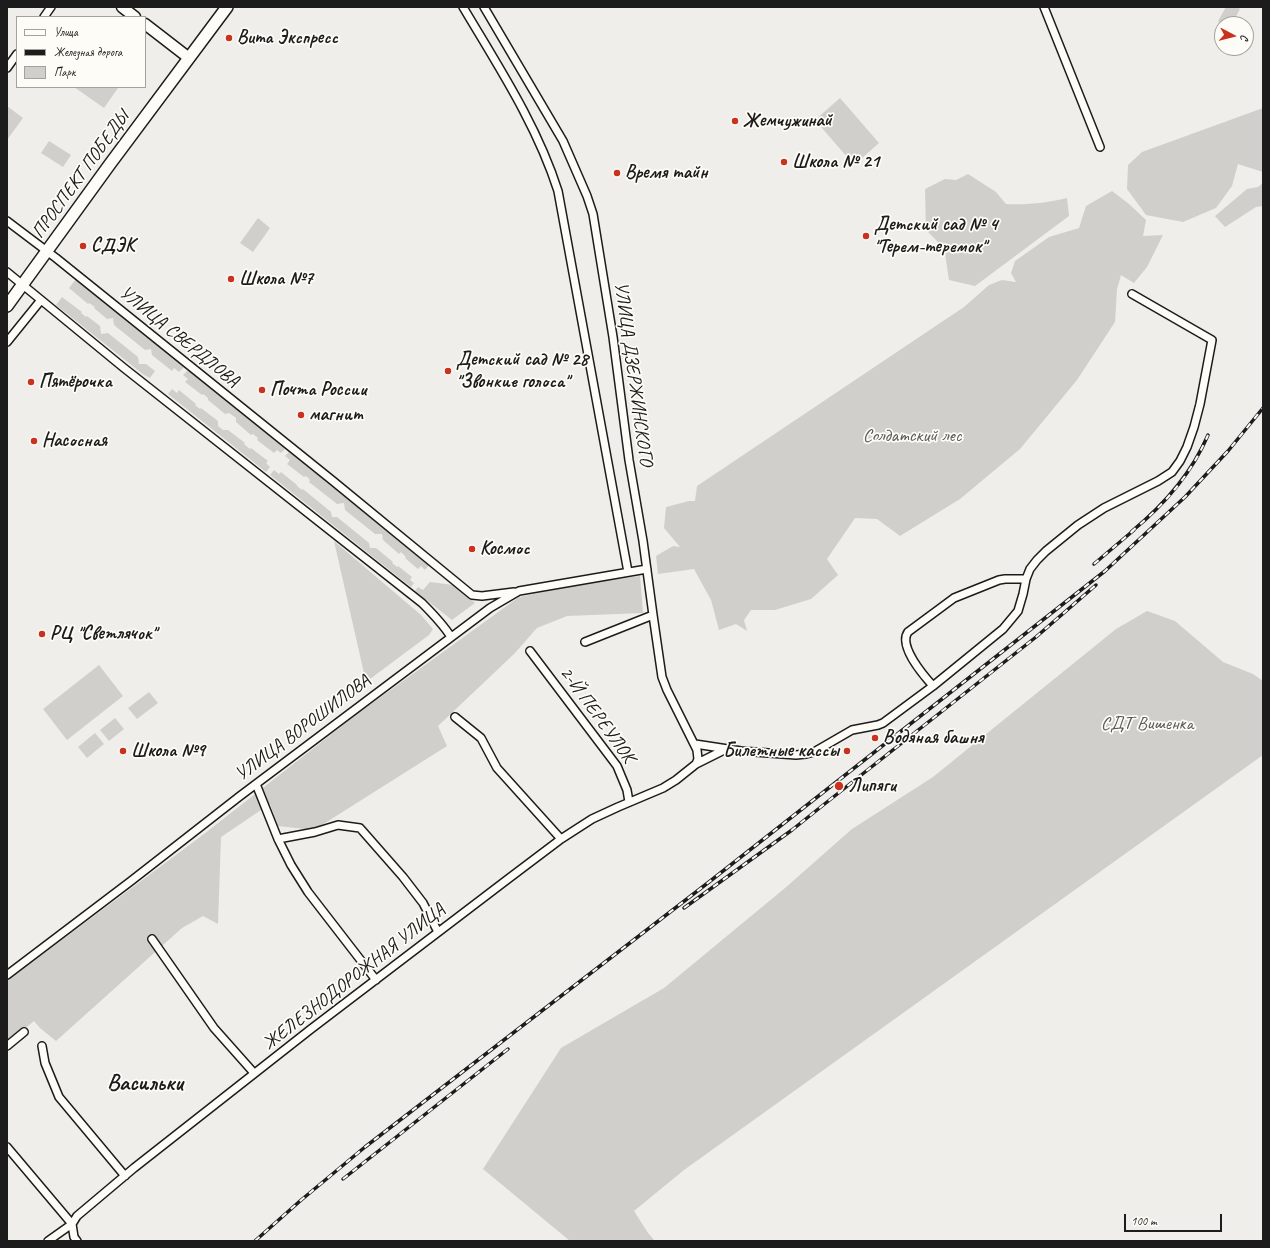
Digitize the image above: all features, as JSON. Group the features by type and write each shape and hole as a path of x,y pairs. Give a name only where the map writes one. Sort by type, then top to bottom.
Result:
{"main road":[{"path":"122,7 134,16"},
{"name":"ПРОСПЕКТ ПОБЕДЫ","path":"7,306 227,7"},
{"path":"146,25 189,58"}],"street":[{"path":"45,16 51,7"},
{"name":"УЛИЦА ДЗЕРЖИНСКОГО","path":"463,7 523,110 548,163 558,191 628,572"},
{"name":"УЛИЦА ДЗЕРЖИНСКОГО","path":"484,7 563,141 591,208 613,336 629,460 643,541 662,677 667,690 695,744 698,755 696,764"},
{"path":"1044,7 1100,147"},
{"path":"7,68 16,55"},
{"name":"УЛИЦА СВЕРДЛОВА","path":"7,221 426,556 472,595 482,596 518,591"},
{"path":"7,272 129,372 422,603 443,625 451,637"},
{"path":"695,744 726,749 796,755 806,754 814,752 852,730 883,723 933,686 1003,629 1018,611 1026,579 1030,569 1037,560 1078,525 1104,508 1158,481 1172,472 1180,461 1187,447 1200,404 1212,340 1132,294"},
{"path":"7,342 41,300"},
{"name":"УЛИЦА ВОРОШИЛОВА","path":"7,975 256,784 490,608 518,591 647,569"},
{"path":"933,686 918,669 906,647 906,635 908,632 954,598 999,580 1026,579"},
{"path":"585,642 653,615"},
{"name":"2-Й ПЕРЕУЛОК","path":"530,651 617,766 627,790 629,802"},
{"path":"455,717 481,738 497,768 561,839"},
{"name":"ЖЕЛЕЗНОДОРОЖНАЯ УЛИЦА","path":"48,1241 72,1224 77,1216 125,1176 254,1073 561,839 592,819 663,788 696,764 726,749"},
{"path":"256,784 278,839 291,865 308,892 376,980"},
{"path":"278,839 338,826 360,828 403,877 423,903 438,932"},
{"path":"152,939 214,1028 254,1073"},
{"path":"7,1046 24,1032"},
{"path":"42,1046 45,1063 60,1097 125,1176"},
{"path":"7,1147 72,1224 74,1237 77,1241"}],"green space":[{"path":"1226,7 1237,7 1240,9 1236,16 1221,16"},
{"path":"75,88 118,88 104,108"},
{"path":"840,98 879,143 854,165 815,120"},
{"path":"7,106 23,118 7,140"},
{"path":"1263,108 1263,172 1238,164 1232,186 1216,208 1183,222 1146,215 1127,189 1128,165 1142,152"},
{"path":"49,141 71,155 63,167 41,153"},
{"path":"968,174 996,192 1006,204 1037,203 1067,198 1069,216 975,286 949,280 945,253 937,241 926,230 925,189 945,179 956,180"},
{"path":"1263,183 1263,206 1256,207 1225,227 1215,216 1247,189 1258,187"},
{"name":"Солдатский лес","path":"1112,191 1146,220 1143,236 1163,235 1147,267 1134,283 1121,275 1117,289 1115,322 1077,380 1020,449 960,499 900,536 877,519 855,518 827,559 838,575 811,599 775,610 751,610 744,620 747,631 736,624 719,630 711,600 694,569 658,574 656,556 673,546 680,547 664,528 666,507 689,501 695,501 697,486 964,307 989,285 1002,280 1016,282 1011,273 1015,261 1049,237 1079,228 1086,206"},
{"path":"258,218 270,228 253,252 240,243"},
{"path":"76,279 184,367 179,372 174,368 172,371 152,355 151,349 145,350 114,325 113,318 107,319 94,308 95,307 89,303 88,304 69,288"},
{"path":"62,297 82,312 81,313 86,317 87,316 100,326 101,334 108,333 138,357 139,364 146,364 155,371 150,378 144,375 56,305"},
{"path":"188,370 285,449 281,453 277,450 274,453 257,440 258,438 253,434 251,435 236,422 236,418 229,413 225,414 203,394 202,395 185,382 188,379 183,375"},
{"path":"172,389 177,393 179,390 200,409 201,408 218,421 218,426 223,430 228,430 245,443 244,444 250,449 251,448 268,461 266,463 270,467 266,472 168,394"},
{"path":"289,452 429,565 425,570 421,566 418,569 405,558 406,557 401,552 399,554 383,540 382,534 375,534 345,510 344,503 337,504 309,482 310,480 306,476 304,477 287,464 290,460 285,456"},
{"path":"274,470 279,474 281,472 302,490 303,489 331,512 332,517 337,517 369,543 370,548 376,548 393,562 392,563 412,577 410,580 414,583 411,587 270,475"},
{"path":"334,541 421,615 433,629 429,635 366,682"},
{"path":"640,576 643,613 567,616 537,628 514,654 438,726 447,746 314,830 278,826 270,804 221,837 218,924 203,916 182,928 56,1041 34,1021 7,1043 7,981 204,834 356,715 519,597 592,582"},
{"path":"430,582 453,585 475,603 452,620 415,591 418,587 423,590"},
{"name":"СДТ Вишенка","path":"1147,611 1175,621 1223,662 1253,674 1263,681 1263,755 684,1170 634,1211 655,1241 570,1241 483,1169 561,1048 664,988 785,888 852,829 933,777 1116,629"},
{"path":"99,665 123,696 67,740 43,709"},
{"path":"149,692 158,703 137,719 128,708"},
{"path":"115,718 124,729 109,741 100,730"},
{"path":"95,733 104,744 87,758 78,747"}],"railway":[{"path":"255,1241 365,1147 709,882 1105,571 1185,497 1228,451 1263,408"},
{"path":"1131,532 1155,511 1176,488 1201,450 1208,435"},
{"path":"1094,564 1134,530"},
{"path":"684,908 792,830 1036,637 1096,585"},
{"path":"343,1179 508,1049"}],"place":[{"name":"Вита Экспресс","path":"229,38"},
{"name":"Жемчужинай","path":"735,121"},
{"name":"Школа № 21","path":"784,162"},
{"name":"Время тайн","path":"617,173"},
{"name":"Детский сад № 4 \"Терем-теремок\"","path":"866,236"},
{"name":"СДЭК","path":"83,246"},
{"name":"Школа №7","path":"231,279"},
{"name":"Детский сад № 28 \"Звонкие голоса\"","path":"448,371"},
{"name":"Пятёрочка","path":"31,382"},
{"name":"Почта России","path":"262,390"},
{"name":"магнит","path":"301,415"},
{"name":"Насосная","path":"34,441"},
{"name":"Космос","path":"472,549"},
{"name":"РЦ \"Светлячок\"","path":"42,634"},
{"name":"Водяная башня","path":"875,738"},
{"name":"Школа №9","path":"123,751"},
{"name":"Билетные кассы","path":"847,751"},
{"name":"Липяги","path":"839,786"}],"district":[{"name":"Васильки","path":"145,1084"}]}
